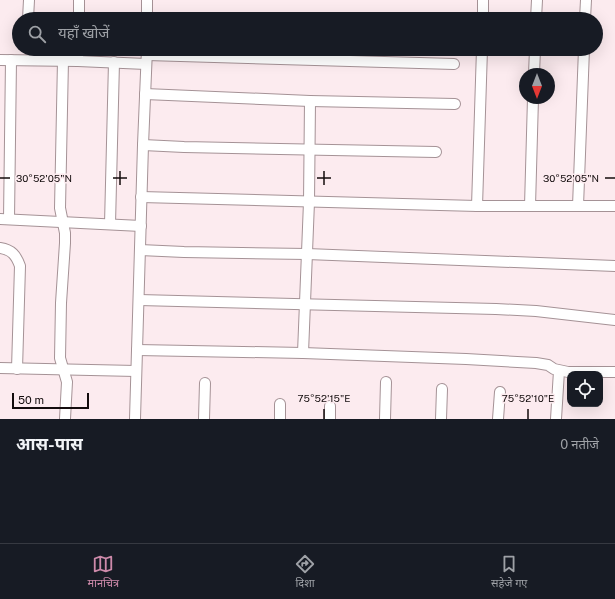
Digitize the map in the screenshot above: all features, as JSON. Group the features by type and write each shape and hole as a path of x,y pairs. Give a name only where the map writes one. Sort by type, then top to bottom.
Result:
{"street":[{"path":"28,12 29,0"},
{"path":"78,12 79,0"},
{"path":"147,0 147,12"},
{"path":"483,0 483,12"},
{"path":"536,12 537,0"},
{"path":"585,12 586,0"},
{"path":"135,419 141,197 147,56"},
{"path":"0,60 78,60 114,62 147,56 454,64"},
{"path":"477,206 482,56"},
{"path":"534,68 535,56"},
{"path":"578,206 584,56"},
{"path":"12,60 5,219 141,226"},
{"path":"63,60 60,208 64,222 65,243 60,304 60,334 61,363 66,382 65,419"},
{"path":"110,224 114,62"},
{"path":"145,94 310,101 455,104"},
{"path":"303,352 309,202 310,101"},
{"path":"530,206 533,104"},
{"path":"143,145 436,152"},
{"path":"141,197 477,206 615,206"},
{"path":"0,248 11,251 15,255 20,266 17,368"},
{"path":"140,250 307,254 615,266"},
{"path":"139,300 496,309 536,311 615,320"},
{"path":"137,350 303,352 542,363 559,371 615,372"},
{"path":"0,368 136,371"},
{"path":"556,419 559,371"},
{"path":"385,419 386,382"},
{"path":"204,419 205,383"},
{"path":"440,419 442,390"},
{"path":"498,419 500,392"},
{"path":"280,404 280,419"},
{"path":"330,406 330,419"}]}
